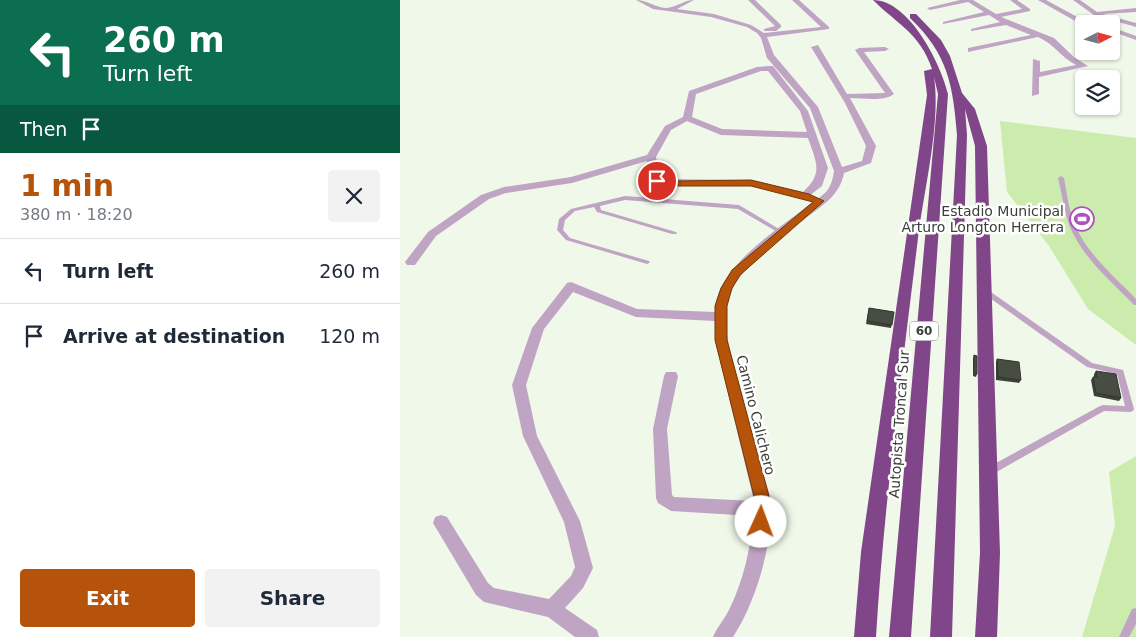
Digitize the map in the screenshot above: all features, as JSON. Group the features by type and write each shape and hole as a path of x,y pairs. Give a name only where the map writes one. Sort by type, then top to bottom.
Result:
{"highway":[{"name":"Autopista Troncal Sur","path":"877,0 916,32 933,60 942,94 900,637"},
{"name":"60","path":"891,0 918,21 939,44 950,62 958,91 962,135 941,637"},
{"path":"865,637 871,552 914,210 932,96 931,76 916,32"},
{"path":"958,91 970,109 978,129 981,146 990,553 986,637"}],"street":[{"path":"639,0 655,8 712,15 749,26 761,33 827,28 796,0"},
{"path":"670,10 691,0"},
{"path":"751,0 779,26 776,29 761,33"},
{"path":"930,8 969,0 992,15 1051,40 1072,60 1084,66 1036,75"},
{"path":"945,23 1028,10 1013,0"},
{"path":"1041,0 1075,19"},
{"path":"1076,0 1093,12 1136,25"},
{"path":"1093,12 1136,10"},
{"path":"973,30 1008,22"},
{"path":"1120,32 1136,38"},
{"path":"761,33 770,56 814,107 839,171 866,163 872,146 845,96 815,47"},
{"path":"971,50 1040,35"},
{"path":"845,96 890,94 859,50 885,49"},
{"path":"1035,94 1036,61"},
{"path":"687,118 692,93 760,69 770,68 804,111 822,168 818,184 805,196"},
{"path":"411,262 432,234 485,197 504,190 572,180 651,157 668,128 687,118 722,132 811,135"},
{"path":"651,157 657,181 662,183 751,183 820,201"},
{"name":"Camino Calichero","path":"722,637 735,618 752,575 760,536 762,509 762,500 721,340 720,317 726,288 736,272 834,188 839,171"},
{"path":"552,608 577,582 584,568 572,521 530,436 519,385 538,328 571,286 636,313 720,317"},
{"path":"671,376 660,429 664,498 670,504 762,509"},
{"path":"440,524 482,588 490,596 552,608 590,637"}],"lane":[{"path":"1060,178 1076,232 1090,255 1136,304"},
{"path":"648,262 568,239 560,230 562,219 573,210 625,198 739,207 781,232"},
{"path":"596,204 599,211 674,233"},
{"path":"985,292 1090,365 1120,372 1130,409 1103,408 988,472"},
{"path":"1124,637 1136,613"}],"green space":[{"name":"Estadio Municipal Arturo Longton Herrera","path":"1000,121 1136,138 1136,345 1088,309 1049,246 1007,192"},
{"path":"1136,456 1136,637 1082,637 1115,526 1109,472"}],"building":[{"path":"869,308 894,312 892,325 867,321"},
{"path":"974,355 977,356 977,374 974,373"},
{"path":"997,359 1019,362 1021,380 998,377"},
{"path":"1096,371 1116,374 1121,398 1096,393 1093,377 1097,377"}],"place":[{"name":"Estadio Municipal Arturo Longton Herrera","path":"1082,219"}],"route":[{"path":"657,181 679,184 751,183 820,201 781,232 736,272 726,288 721,306 721,340 762,500 761,522"}]}
